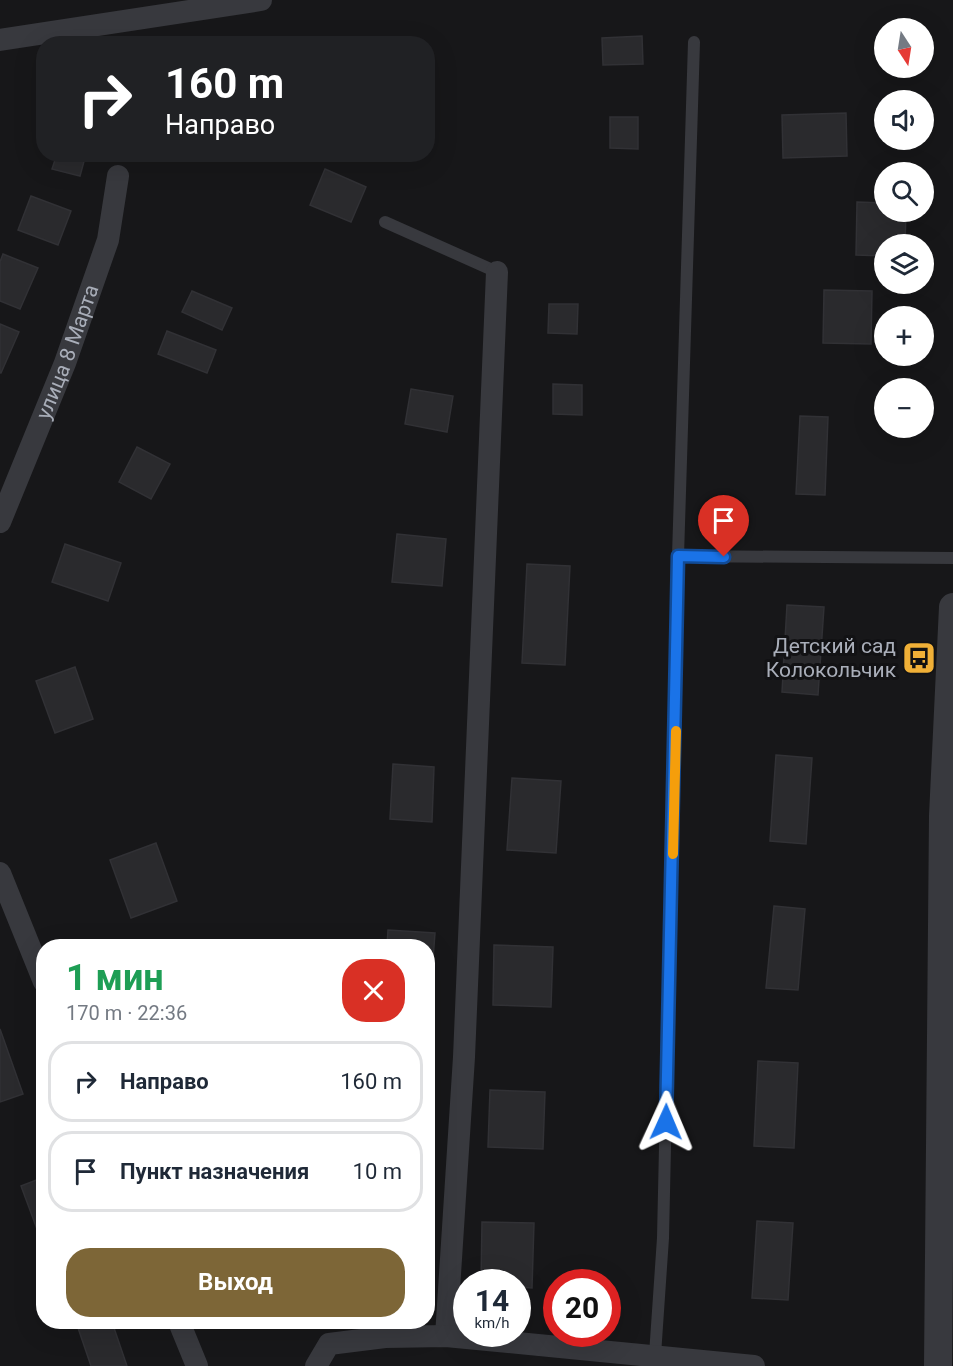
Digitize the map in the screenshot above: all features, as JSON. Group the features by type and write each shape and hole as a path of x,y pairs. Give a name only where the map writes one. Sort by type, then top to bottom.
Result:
{"street":[{"path":"0,40 261,0"},
{"name":"улица 8 Марта","path":"0,522 65,363 108,240 118,176"},
{"path":"446,1336 465,1045 497,272"},
{"path":"938,1366 953,607"},
{"path":"0,873 36,962"},
{"path":"182,1329 197,1366"},
{"path":"316,1366 330,1344 385,1337 446,1336 754,1366"}],"lane":[{"path":"655,1355 663,1238 678,556 694,42"},
{"path":"385,222 497,272"},
{"path":"678,556 953,558"}],"building":[{"path":"642,36 643,64 603,65 602,38"},
{"path":"846,113 847,156 783,158 782,115"},
{"path":"610,117 638,117 638,149 610,148"},
{"path":"54,162 84,162 80,176 52,169"},
{"path":"325,169 366,187 351,222 310,205"},
{"path":"31,196 71,211 58,245 18,230"},
{"path":"857,202 874,203 874,222 906,222 905,234 874,234 874,256 856,255"},
{"path":"3,254 38,268 20,309 0,301 0,262"},
{"path":"824,290 872,291 871,344 823,343"},
{"path":"192,291 232,308 222,330 182,312"},
{"path":"549,304 578,304 577,334 548,333"},
{"path":"0,324 19,332 1,373 0,373"},
{"path":"167,331 216,350 207,373 158,354"},
{"path":"553,384 582,385 582,415 553,414"},
{"path":"411,389 453,396 447,432 405,424"},
{"path":"800,416 828,417 825,495 796,494"},
{"path":"137,447 170,464 151,499 119,482"},
{"path":"397,534 446,539 442,586 392,582"},
{"path":"65,544 121,563 108,601 52,582"},
{"path":"527,564 570,566 565,665 522,663"},
{"path":"787,605 824,607 818,695 782,692"},
{"path":"75,667 93,719 55,733 36,681"},
{"path":"776,755 812,758 806,844 770,841"},
{"path":"393,764 434,767 432,822 390,819"},
{"path":"512,778 561,781 556,853 507,850"},
{"path":"156,843 177,901 131,918 110,860"},
{"path":"774,906 805,909 798,990 766,988"},
{"path":"388,930 435,933 435,939 387,939"},
{"path":"494,945 553,947 551,1007 493,1005"},
{"path":"0,1029 23,1094 0,1102"},
{"path":"758,1061 798,1063 794,1148 754,1146"},
{"path":"490,1090 545,1092 543,1149 488,1147"},
{"path":"36,1180 36,1226 21,1186"},
{"path":"757,1221 793,1223 788,1300 752,1298"},
{"path":"482,1222 534,1223 532,1288 531,1269 481,1269"},
{"path":"78,1329 114,1329 127,1366 91,1366"}],"slow traffic":[{"path":"673,854 676,731"}],"place":[{"name":"Детский сад Колокольчик","path":"919,658"}],"route":[{"path":"666,1122 678,556 724,557"}]}
